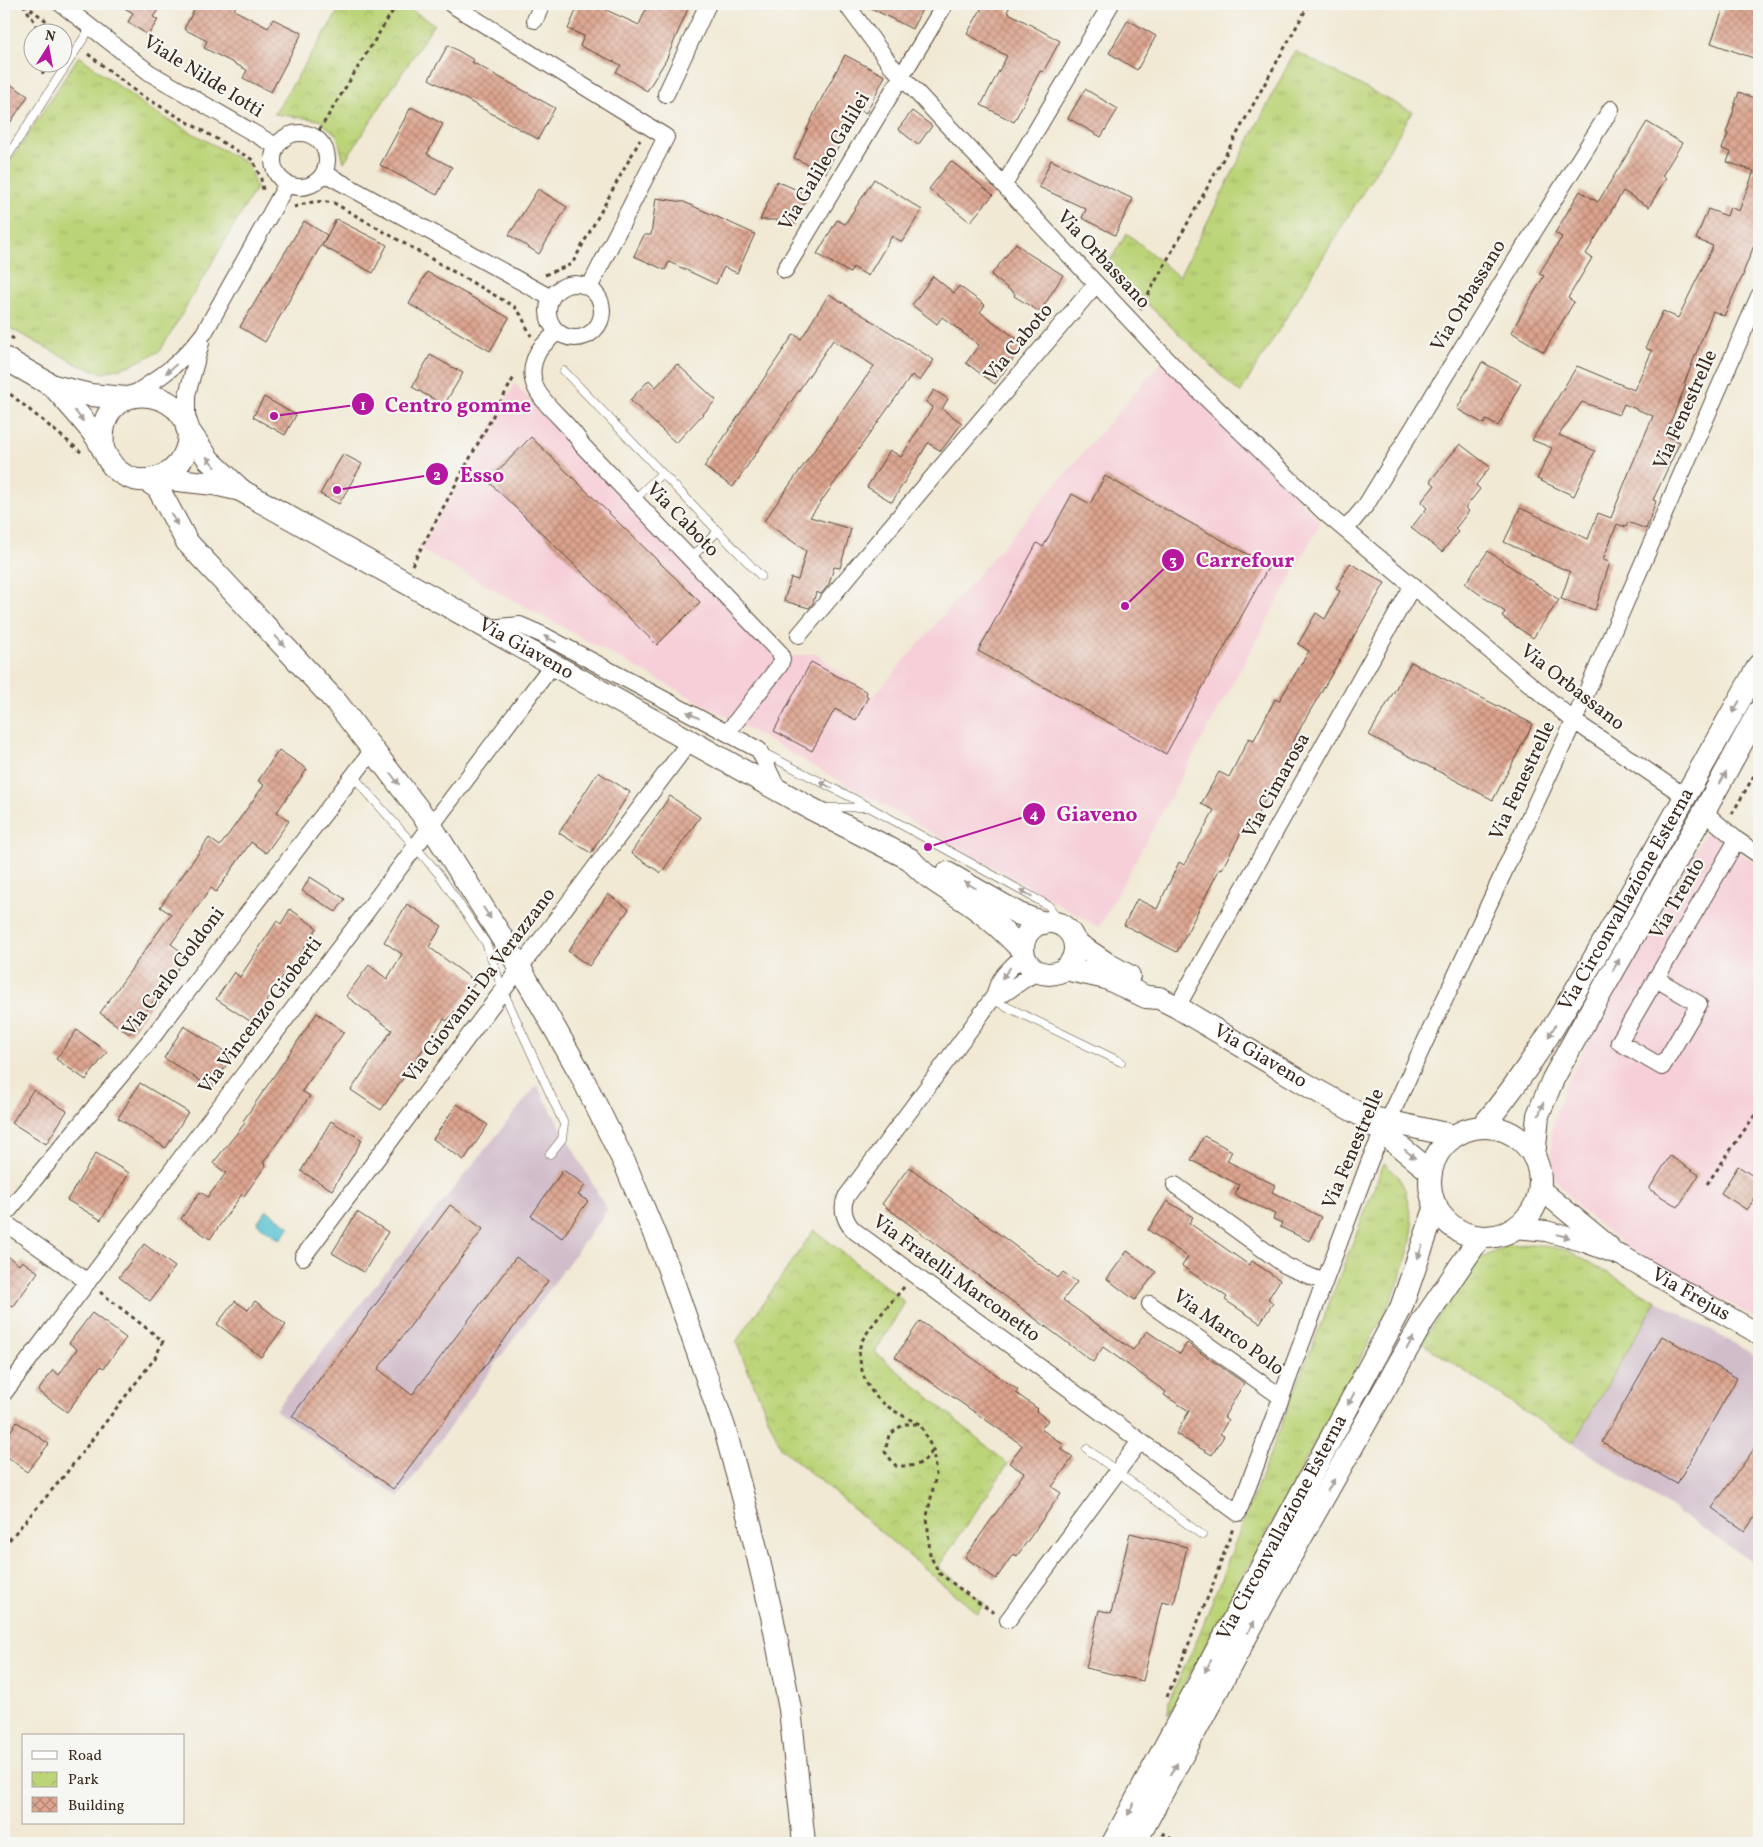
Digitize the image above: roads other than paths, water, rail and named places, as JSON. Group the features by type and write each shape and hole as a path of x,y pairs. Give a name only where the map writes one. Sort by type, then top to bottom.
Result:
{"main road":[{"name":"Via Giaveno","path":"4,358 53,386 90,395 127,398 152,395 164,399 180,412 187,428 210,460 242,491"},
{"name":"Via Giaveno","path":"53,386 82,419 103,448 109,461 119,472 130,478 214,484 242,491 810,808 910,859 920,871 973,906 1002,929 1023,953"},
{"path":"103,448 104,424 117,404 127,398"},
{"path":"187,428 187,445 183,457 172,471 153,479 187,542 337,703 431,826 520,968 579,1072 626,1166 668,1268 725,1430 772,1616 790,1708 804,1843"},
{"name":"Via Circonvallazione Esterna","path":"1482,1127 1506,1099 1540,1050 1686,797 1759,665"},
{"name":"Via Circonvallazione Esterna","path":"1534,1157 1538,1115 1552,1079 1704,812 1759,711"},
{"name":"Via Giaveno","path":"910,859 926,860 1019,914 1060,930 1109,965 1152,988 1168,1003 1314,1089 1385,1128 1431,1172"},
{"path":"1038,925 1060,930 1075,955 1065,969 1051,974 1038,972 1029,965 1023,953 1024,943 1029,932 1038,925"},
{"name":"Via Giaveno","path":"1065,969 1106,978 1146,997 1168,1003"},
{"name":"Via Circonvallazione Esterna","path":"1482,1127 1498,1129 1512,1134 1521,1140 1534,1157 1539,1172 1540,1189 1533,1210 1515,1228 1504,1234 1492,1237 1480,1237 1464,1233 1449,1223 1436,1206 1431,1192 1431,1172 1438,1154 1445,1144 1454,1136 1482,1127"},
{"name":"Via Giaveno","path":"1385,1128 1454,1136"},
{"name":"Via Circonvallazione Esterna","path":"1113,1843 1401,1308 1436,1206"},
{"name":"Via Circonvallazione Esterna","path":"1134,1843 1268,1597 1423,1321 1480,1237"}],"street":[{"name":"Viale Nilde Iotti","path":"61,4 150,73 276,146"},
{"path":"451,4 666,137 589,288"},
{"path":"535,20 542,4"},
{"path":"666,94 708,4"},
{"name":"Via Orbassano","path":"846,4 890,64 1096,284 1177,370 1324,512 1346,528 1574,721 1686,797"},
{"name":"Via Galileo Galilei","path":"785,270 945,4"},
{"path":"1004,184 1111,4"},
{"name":"Via Orbassano","path":"1346,528 1366,505 1611,109"},
{"path":"292,134 307,134 315,137 326,150 328,163 324,173 319,180 309,186 300,187 287,184 278,176 275,170 273,156 276,146 281,140 292,134"},
{"path":"324,173 551,298"},
{"path":"127,398 162,378 190,352 204,333 287,184"},
{"path":"571,284 584,285 589,288 598,296 602,308 598,325 590,334 580,338 568,338 557,332 549,322 547,310 551,298 559,288 571,284"},
{"name":"Via Caboto","path":"799,635 1096,284"},
{"name":"Via Fenestrelle","path":"1238,1513 1370,1160 1574,721 1759,296"},
{"name":"Via Caboto","path":"557,332 539,350 531,373 539,395 576,434 582,445 776,647 782,658 780,666 727,733"},
{"path":"187,428 187,395 204,333"},
{"name":"Via Cimarosa","path":"1168,1003 1413,585"},
{"path":"489,628 520,625 543,635 759,750 778,790"},
{"name":"Via Vincenzo Gioberti","path":"4,1393 553,664"},
{"name":"Via Giovanni Da Verazzano","path":"303,1258 690,741"},
{"name":"Via Carlo Goldoni","path":"4,1216 151,1039 373,750"},
{"path":"1704,812 1737,840 1759,855"},
{"name":"Via Trento","path":"1656,979 1699,1004 1662,1067 1619,1042 1737,840"},
{"name":"Via Fratelli Marconetto","path":"1023,953 996,986 993,997 844,1202 844,1211 852,1228 1238,1513"},
{"name":"Via Fratelli Marconetto","path":"993,997 1005,993 1038,972"},
{"path":"1176,1185 1286,1266 1324,1282"},
{"name":"Via Frejus","path":"1540,1189 1622,1256"},
{"path":"4,1222 88,1282"},
{"name":"Via Frejus","path":"1515,1228 1564,1236 1622,1256 1759,1334"},
{"name":"Via Marco Polo","path":"1150,1304 1281,1397"},
{"path":"1008,1620 1140,1441"}],"lane":[{"path":"5,160 91,27"},
{"path":"564,371 761,576"},
{"path":"634,500 662,473"},
{"path":"690,559 718,531"},
{"path":"759,750 869,807"},
{"path":"352,776 438,873 486,943 503,990 564,1124 562,1139 550,1154"},
{"name":"Via Giaveno","path":"810,808 869,807 1049,906 1060,930"},
{"path":"993,997 1121,1062"},
{"path":"1087,1449 1202,1536"}],"water":[{"path":"267,1210 290,1227 280,1240 257,1223"}],"place":[{"name":"Centro gomme","path":"274,416"},
{"name":"Esso","path":"337,490"},
{"name":"Carrefour","path":"1125,606"},
{"name":"Giaveno","path":"928,847"}]}
